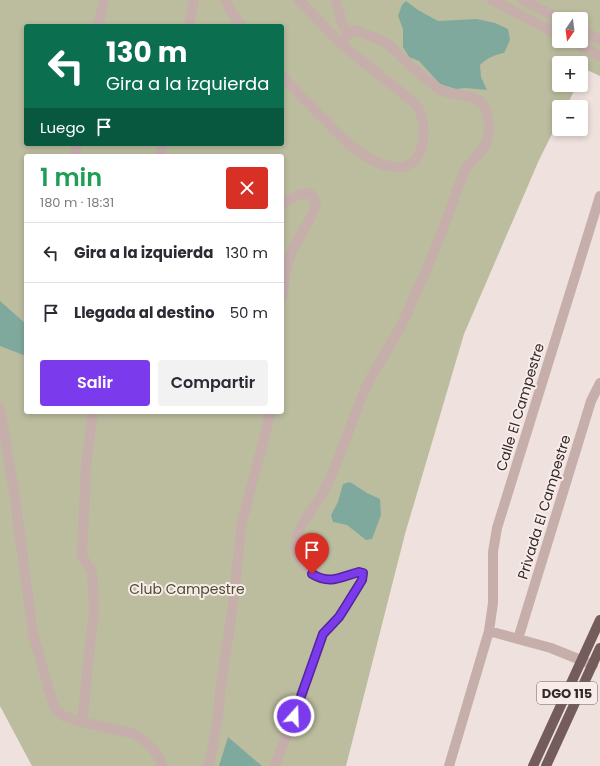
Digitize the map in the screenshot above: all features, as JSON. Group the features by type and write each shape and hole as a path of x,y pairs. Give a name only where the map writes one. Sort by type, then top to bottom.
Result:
{"main road":[{"name":"DGO 115","path":"533,766 600,620"},
{"name":"DGO 115","path":"546,766 600,648"}],"street":[{"path":"98,24 104,0"},
{"path":"189,24 194,0"},
{"path":"226,0 231,12 240,24"},
{"path":"284,78 358,151 379,163 390,167 400,168 413,162 421,150 423,136 421,117 417,105 341,44 299,0"},
{"path":"336,0 348,35"},
{"path":"492,0 552,30"},
{"path":"523,0 552,15"},
{"path":"274,766 294,716 323,634 339,617 362,580 363,575 363,573 359,572 334,580 318,577 312,574 299,559 296,548 297,538 330,477 373,371 402,324 439,239 465,170 483,149 488,136 489,128 486,111 482,103 466,95 448,93 440,90 414,69 389,45 379,39 357,30 352,31 341,44"},
{"path":"596,38 587,49 600,56"},
{"path":"284,203 295,196 308,193 312,195 316,203 313,212 294,247 285,273 284,281"},
{"name":"Calle El Campestre","path":"449,766 489,631 493,603 493,552 497,528 600,196"},
{"name":"Privada El Campestre","path":"518,639 591,401 600,384"},
{"path":"0,408 16,506 31,622 36,646 57,711 63,716 82,722 135,734 142,739 164,764"},
{"path":"82,722 94,610 92,572 82,556 86,465 93,414"},
{"path":"209,766 218,716 242,522 270,414"},
{"path":"489,631 551,648 593,665"}],"green space":[{"name":"Club Campestre","path":"0,0 600,0 600,76 588,70 588,56 552,56 552,92 574,92 570,100 552,100 552,134 539,160 464,334 405,534 346,766 32,766 0,706"}],"water":[{"path":"406,1 418,10 438,21 477,19 495,23 508,29 510,40 504,53 485,60 480,65 481,77 487,90 466,88 456,89 440,84 419,61 409,57 403,47 403,29 398,16 402,5"},
{"path":"0,301 24,322 24,355 0,346"},
{"path":"350,482 380,499 381,515 372,539 366,540 347,525 333,522 331,515 338,502 343,484"},
{"path":"228,737 262,766 219,766"}],"route":[{"path":"294,716 324,631 339,617 363,578 363,573 361,572 334,580 325,579 312,574"}]}
